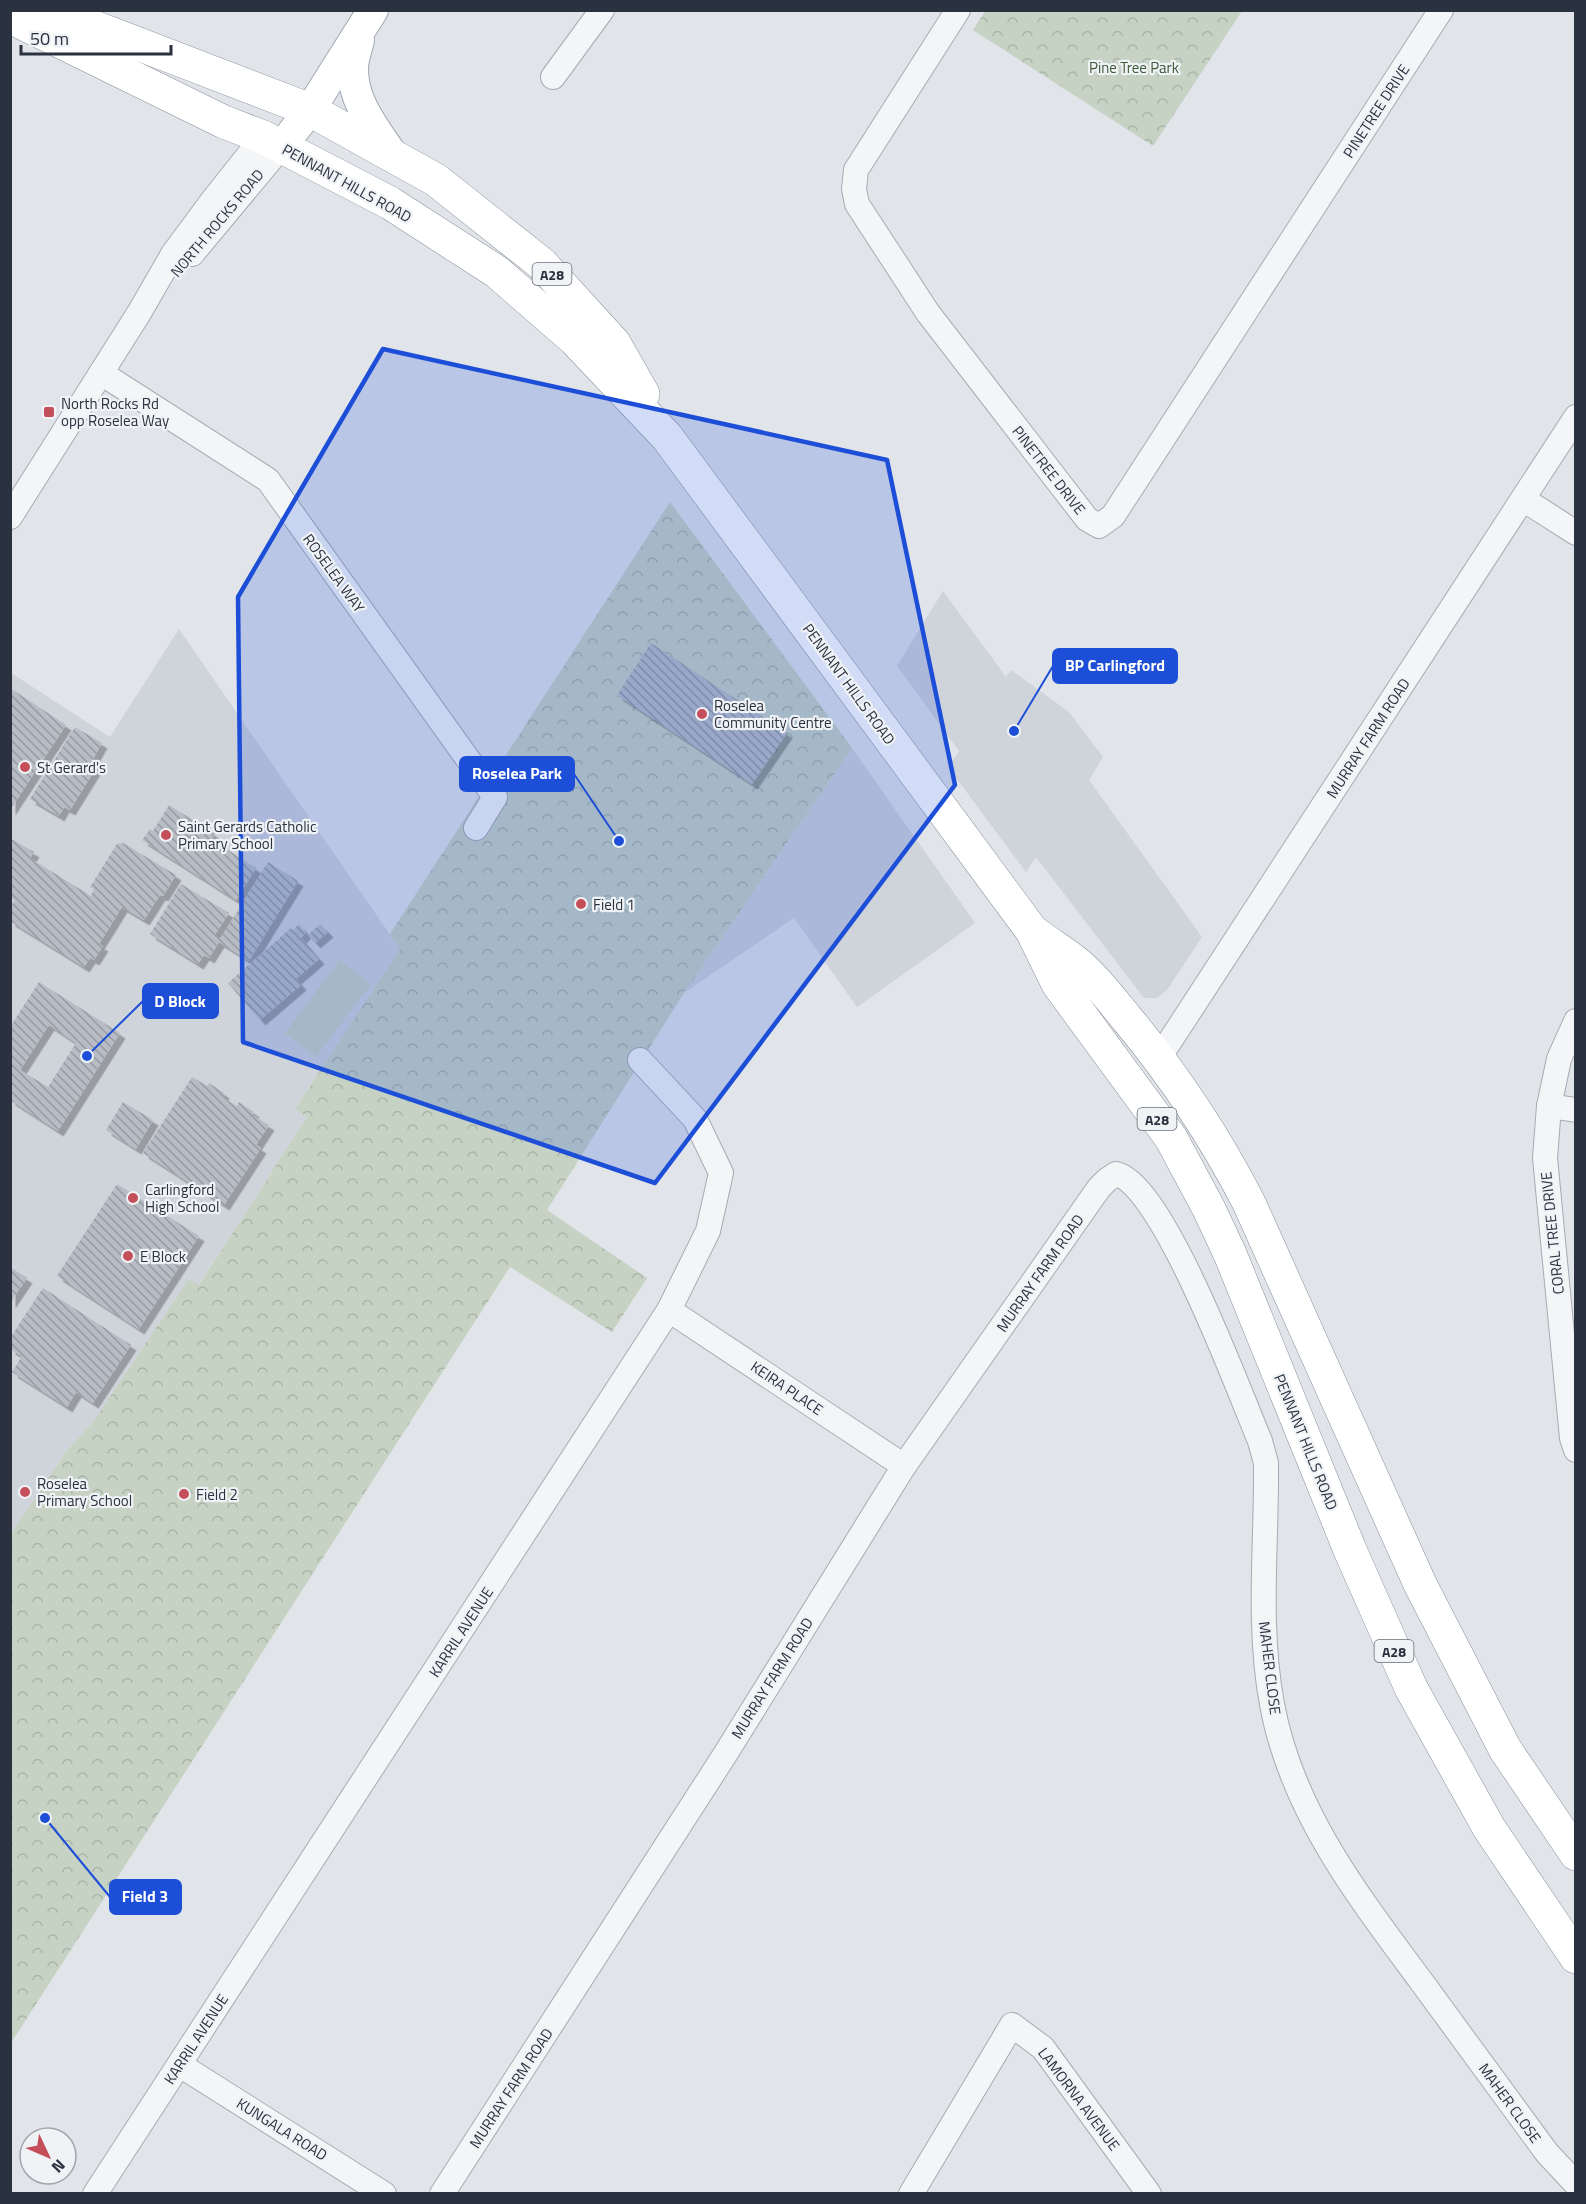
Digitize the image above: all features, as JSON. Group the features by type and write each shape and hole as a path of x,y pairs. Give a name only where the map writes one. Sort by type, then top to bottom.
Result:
{"highway":[{"name":"PENNANT HILLS ROAD","path":"50,10 301,106 436,180 542,264 614,343 667,437"},
{"name":"PENNANT HILLS ROAD","path":"10,17 224,122 272,142 390,204 497,272 574,339 667,437 1032,931 1058,984 1171,1138 1230,1254 1350,1550 1411,1688 1489,1828 1575,1956"},
{"name":"PENNANT HILLS ROAD","path":"1032,931 1080,966 1160,1058 1197,1111 1226,1160 1249,1203 1415,1574 1504,1749 1575,1854"},
{"path":"1160,1058 1153,1069 1152,1081 1166,1104 1171,1138"}],"main road":[{"name":"NORTH ROCKS ROAD","path":"272,142 301,106 362,16"},
{"path":"362,16 353,67 356,92 367,117 392,154"}],"street":[{"path":"553,77 602,10"},
{"name":"PINETREE DRIVE","path":"958,10 856,170 854,189 857,204 928,313 1087,519 1099,526 1113,516 1442,10"},
{"name":"NORTH ROCKS ROAD","path":"10,516 140,313 173,254 213,200 272,142"},
{"name":"ROSELEA WAY","path":"101,373 268,480 495,797 476,828"},
{"name":"MURRAY FARM ROAD","path":"1160,1058 1575,417"},
{"path":"1523,499 1575,533"},
{"name":"CORAL TREE DRIVE","path":"1575,1021 1559,1059 1549,1106 1545,1158 1575,1450"},
{"name":"KARRIL AVENUE","path":"95,2193 669,1310 708,1231 721,1173 695,1119 640,1060"},
{"path":"1549,1106 1575,1110"},
{"name":"MURRAY FARM ROAD","path":"442,2193 720,1763 904,1466 1099,1188 1116,1174"},
{"name":"MAHER CLOSE","path":"1116,1174 1127,1178 1135,1185 1166,1231 1200,1297 1260,1441 1266,1463 1264,1630 1272,1704 1295,1779 1322,1838 1353,1889 1547,2153 1575,2184"},
{"name":"KEIRA PLACE","path":"669,1310 904,1466"},
{"name":"LAMORNA AVENUE","path":"912,2193 1012,2025 1043,2048 1149,2193"},
{"name":"KUNGALA ROAD","path":"180,2065 384,2193"}],"highlighted area":[{"path":"383,349 887,460 955,785 655,1183 243,1042 238,597"}],"shaded area":[{"path":"943,591 1006,677 1011,670 1069,712 1103,757 1089,780 1202,937 1167,990 1157,998 1144,998 1036,857 1026,872 948,767 959,751 897,666"},
{"path":"179,629 400,949 295,1109 307,1117 198,1286 188,1280 93,1422 68,1449 11,1534 11,673 110,737"},
{"path":"852,748 975,923 857,1007 794,918 684,993"}],"green space":[{"name":"Pine Tree Park","path":"986,10 1242,11 1153,146 973,30"},
{"path":"670,502 852,748 684,993 547,1210 647,1278 612,1332 510,1267 11,2043 11,1534 68,1449 93,1422 188,1280 199,1285 307,1117 295,1109 400,949 390,934"},
{"path":"340,960 371,984 316,1057 285,1033"}],"building":[{"name":"Roselea Community Centre","path":"651,643 787,733 752,784 617,695"},
{"name":"St Gerard's","path":"10,688 66,725 10,810"},
{"path":"75,727 102,743 93,759 99,763 70,810 64,807 59,816 30,799"},
{"path":"169,805 215,834 211,839 256,868 236,900 142,840 150,829 153,831"},
{"path":"10,838 34,852 30,858 91,896 94,889 90,887 117,844 123,843 176,875 144,920 122,907 99,944 103,946 94,960 90,958 84,967 10,921 10,907 15,900 10,897"},
{"path":"268,862 298,881 249,961 219,942 209,958 204,955 198,964 150,934 181,884 229,913 214,936 220,939"},
{"path":"299,924 306,933 301,938 319,959 296,979 301,985 260,1020 228,983 291,928 293,930"},
{"path":"320,924 328,932 315,943 308,935"},
{"path":"39,982 120,1033 58,1131 10,1100 10,1027","holes":["49,1025 76,1043 48,1087 20,1070"]},
{"path":"192,1077 207,1086 209,1083 224,1093 222,1097 237,1106 239,1102 254,1112 252,1115 269,1125 256,1145 261,1148 224,1205 143,1153"},
{"path":"123,1102 153,1120 136,1149 106,1130"},
{"name":"E Block","path":"117,1184 199,1236 139,1329 57,1276"},
{"path":"10,1267 27,1278 10,1303"},
{"path":"43,1288 131,1345 93,1403 76,1392 67,1407 12,1372 22,1356 10,1349 10,1338"}],"place":[{"name":"North Rocks Rd opp Roselea Way","path":"49,412"},
{"name":"Roselea Community Centre","path":"702,714"},
{"name":"BP Carlingford","path":"1014,731"},
{"name":"St Gerard's","path":"25,767"},
{"name":"Saint Gerards Catholic Primary School","path":"166,835"},
{"name":"Roselea Park","path":"619,841"},
{"name":"Field 1","path":"581,904"},
{"name":"D Block","path":"87,1056"},
{"name":"Carlingford High School","path":"133,1198"},
{"name":"E Block","path":"128,1256"},
{"name":"Roselea Primary School","path":"25,1492"},
{"name":"Field 2","path":"184,1494"},
{"name":"Field 3","path":"45,1818"}]}
